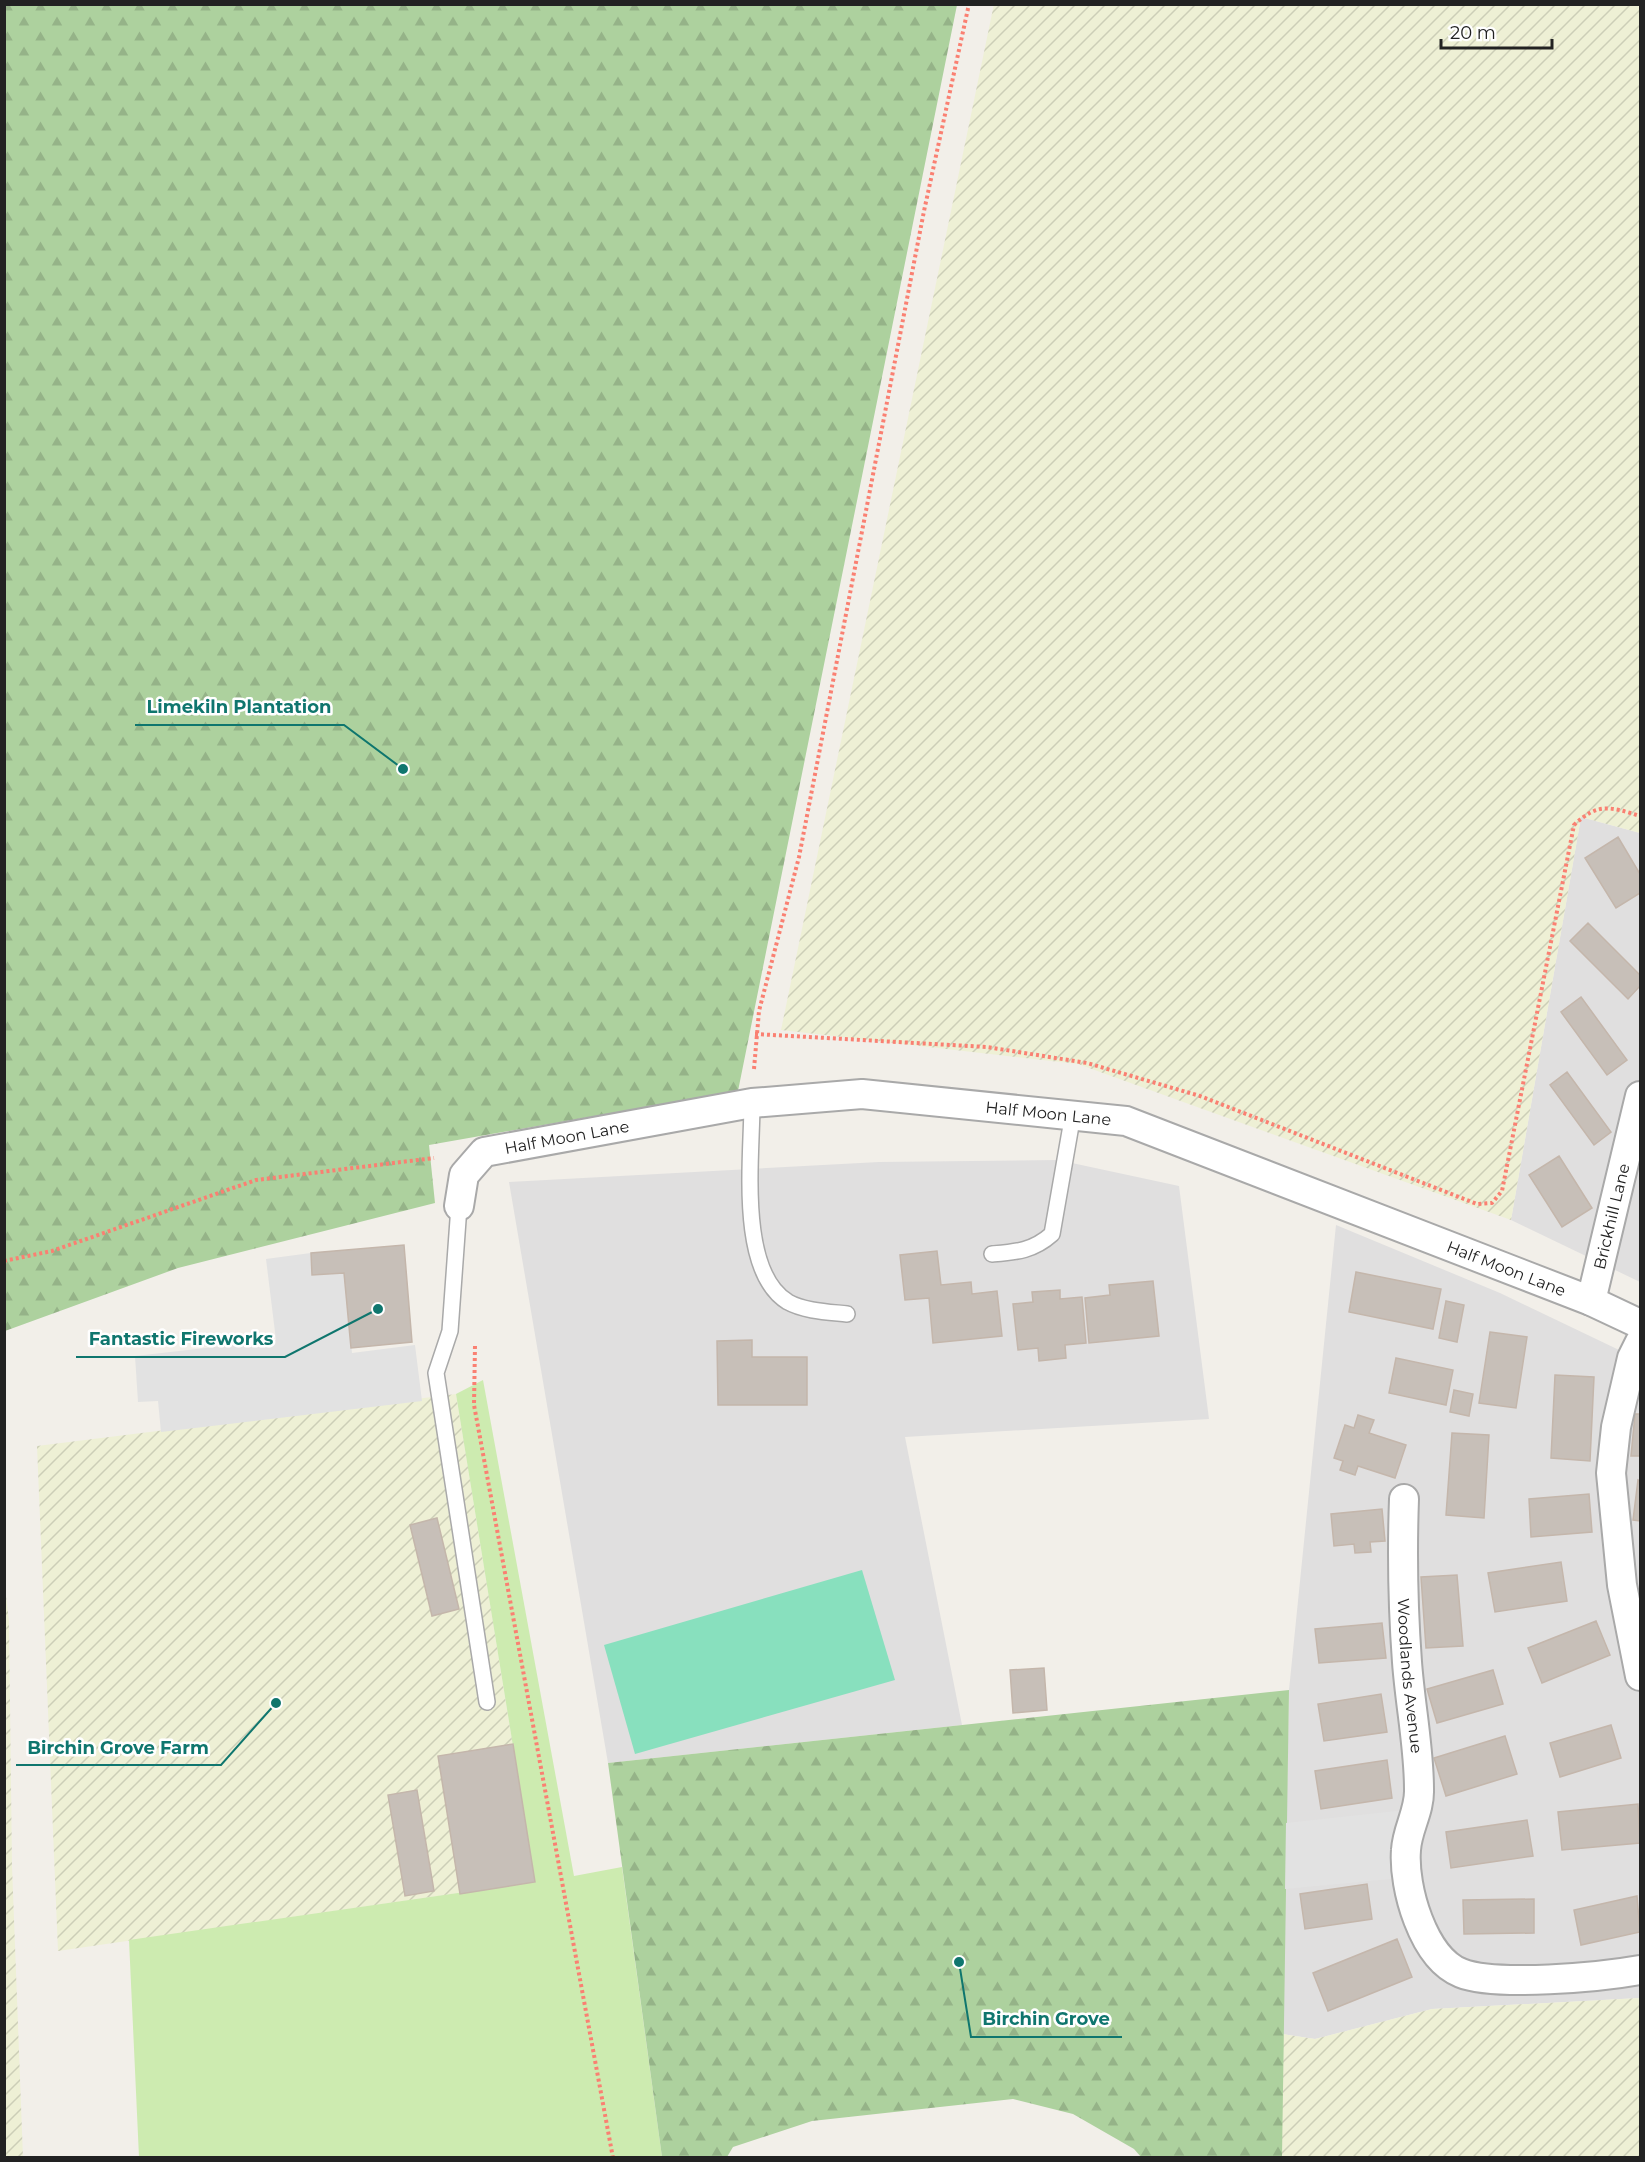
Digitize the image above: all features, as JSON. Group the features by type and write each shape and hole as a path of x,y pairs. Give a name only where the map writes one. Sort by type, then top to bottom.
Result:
{"street":[{"name":"Half Moon Lane","path":"459,1206 464,1175 484,1152 752,1103 862,1094 1073,1114 1126,1121 1590,1301 1641,1324"},
{"name":"Brickhill Lane","path":"1590,1301 1641,1095"},
{"path":"1641,1342 1632,1358 1618,1416 1611,1473 1622,1585 1641,1676"},
{"name":"Woodlands Avenue","path":"1404,1499 1402,1572 1407,1661 1419,1789 1418,1813 1406,1850 1410,1894 1418,1921 1442,1960 1458,1972 1499,1981 1641,1970"}],"lane":[{"path":"752,1103 752,1237 757,1259 772,1290 790,1303 846,1314"},
{"path":"992,1254 1026,1251 1040,1245 1052,1234 1073,1114"},
{"path":"459,1206 450,1331 436,1373 487,1702"}],"path":[{"path":"752,1103 755,1034 759,1011 799,857 924,211 969,4"},
{"path":"755,1034 987,1047 1087,1063 1200,1096 1477,1204 1492,1203 1502,1191 1574,825 1586,814 1601,808 1641,816"},
{"path":"4,1261 52,1251 256,1180 484,1152"},
{"path":"475,1334 474,1405 613,2157"}],"shaded area":[{"path":"1581,817 1640,833 1640,1282 1511,1220"},
{"path":"1058,1160 1179,1186 1209,1419 905,1437 962,1725 608,1763 509,1182 879,1162"},
{"path":"1336,1225 1500,1293 1640,1360 1640,1998 1432,2009 1315,2039 1282,2034 1289,1690"},
{"path":"311,1253 313,1275 344,1273 352,1353 415,1345 422,1401 161,1432 158,1401 138,1402 135,1356 276,1340 266,1259"},
{"path":"1406,1810 1401,1878 1285,1889 1286,1823"}],"green space":[{"path":"5,4 957,5 738,1091 429,1145 435,1203 178,1268 5,1331"},
{"path":"994,4 1640,5 1640,833 1581,817 1511,1220 1078,1064 781,1030"},
{"path":"483,1380 574,1876 622,1867 662,2157 139,2157 129,1940 535,1882 456,1394"},
{"path":"456,1394 535,1882 58,1951 37,1446"},
{"path":"862,1570 895,1680 635,1754 604,1645"},
{"path":"4,1579 9,1621 12,1866 23,2158 4,2157"},
{"path":"1289,1690 1282,2157 1141,2157 1134,2149 1073,2114 1013,2099 812,2121 733,2147 727,2157 662,2157 608,1763"},
{"path":"1640,1998 1640,2157 1282,2158 1282,2034 1315,2039 1432,2009"}],"building":[{"path":"1618,837 1640,874 1640,893 1616,908 1585,858"},
{"path":"1588,923 1640,975 1640,986 1628,999 1570,941"},
{"path":"1581,997 1627,1060 1607,1075 1561,1012"},
{"path":"1567,1072 1611,1132 1594,1145 1550,1085"},
{"path":"1559,1156 1592,1208 1562,1227 1529,1175"},
{"path":"404,1245 412,1342 351,1348 344,1273 312,1275 311,1253"},
{"path":"937,1251 941,1285 971,1282 972,1294 997,1291 1002,1336 933,1343 929,1298 905,1300 900,1255"},
{"path":"1356,1272 1441,1289 1433,1329 1349,1312"},
{"path":"1153,1281 1159,1336 1089,1343 1085,1298 1110,1295 1109,1285"},
{"path":"1060,1290 1060,1299 1082,1297 1086,1343 1065,1345 1066,1358 1039,1361 1038,1348 1018,1350 1013,1304 1033,1302 1032,1292"},
{"path":"1446,1301 1464,1305 1457,1342 1439,1338"},
{"path":"1490,1332 1527,1337 1516,1408 1479,1403"},
{"path":"752,1340 752,1357 807,1357 807,1405 718,1405 717,1341"},
{"path":"1396,1358 1453,1370 1446,1405 1389,1393"},
{"path":"1555,1375 1594,1377 1590,1461 1551,1458"},
{"path":"1454,1390 1473,1394 1469,1416 1450,1412"},
{"path":"1635,1414 1640,1414 1640,1456 1631,1456"},
{"path":"1358,1415 1374,1420 1369,1433 1406,1445 1395,1478 1358,1466 1355,1475 1340,1470 1343,1461 1334,1458 1345,1425 1354,1428"},
{"path":"1452,1433 1489,1435 1484,1518 1446,1515"},
{"path":"1638,1480 1640,1481 1640,1521 1633,1520"},
{"path":"1589,1494 1592,1532 1531,1537 1529,1499"},
{"path":"1382,1509 1385,1541 1370,1542 1371,1552 1355,1553 1354,1544 1334,1546 1331,1514"},
{"path":"437,1518 459,1609 432,1616 410,1525"},
{"path":"1561,1562 1567,1601 1495,1612 1488,1573"},
{"path":"1457,1575 1463,1646 1426,1648 1421,1577"},
{"path":"1596,1621 1610,1655 1542,1683 1528,1648"},
{"path":"1382,1623 1386,1658 1319,1663 1315,1629"},
{"path":"1044,1668 1047,1710 1013,1713 1010,1670"},
{"path":"1493,1670 1503,1704 1437,1723 1427,1689"},
{"path":"1381,1694 1387,1732 1324,1741 1318,1704"},
{"path":"1611,1725 1621,1758 1560,1777 1550,1743"},
{"path":"1505,1736 1517,1774 1446,1796 1434,1758"},
{"path":"513,1744 535,1882 460,1894 438,1756"},
{"path":"1387,1760 1392,1798 1321,1809 1315,1771"},
{"path":"417,1790 434,1891 405,1896 388,1795"},
{"path":"1638,1804 1640,1843 1562,1850 1558,1812"},
{"path":"1527,1820 1533,1856 1451,1868 1446,1832"},
{"path":"1367,1884 1372,1919 1305,1929 1300,1894"},
{"path":"1637,1896 1640,1932 1581,1945 1574,1910"},
{"path":"1534,1899 1534,1933 1464,1934 1463,1900"},
{"path":"1397,1939 1412,1977 1328,2011 1313,1973"}],"place":[{"name":"Limekiln Plantation","path":"403,769"},
{"name":"Fantastic Fireworks","path":"378,1309"},
{"name":"Birchin Grove Farm","path":"276,1703"},
{"name":"Birchin Grove","path":"959,1962"}]}
